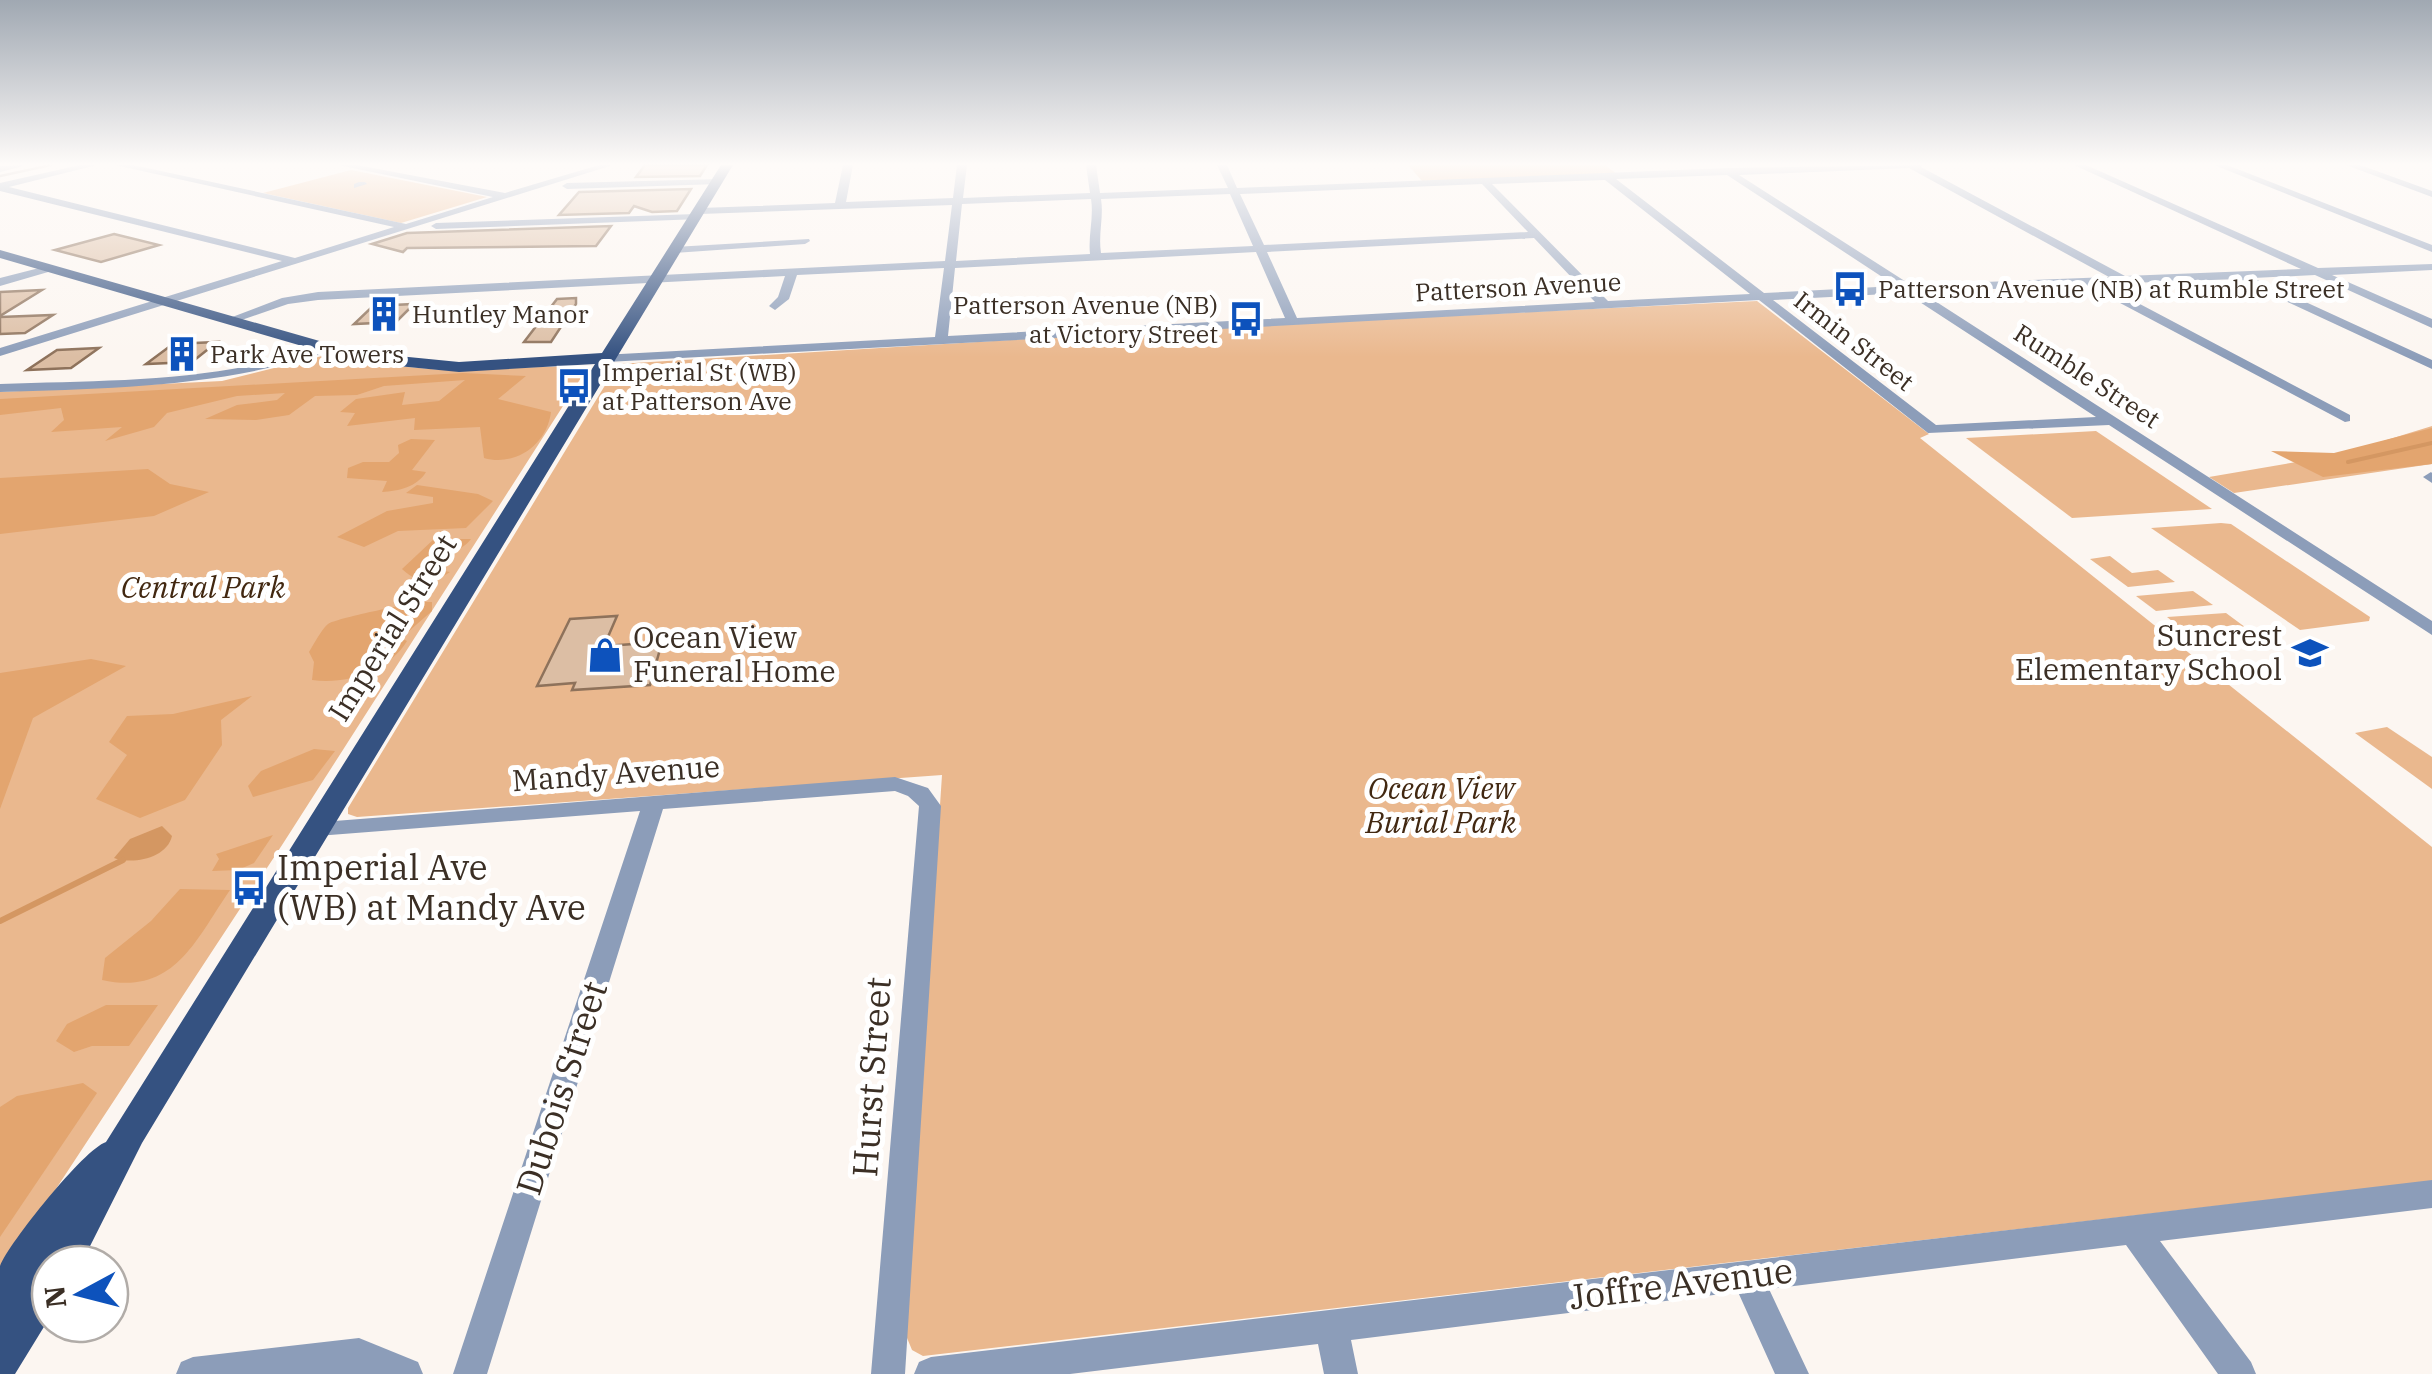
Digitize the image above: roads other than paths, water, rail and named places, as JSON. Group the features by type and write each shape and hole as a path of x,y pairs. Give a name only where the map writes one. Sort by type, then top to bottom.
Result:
{"main road":[{"name":"Imperial Street","path":"72,1244 128,1134 688,229"},
{"path":"0,254 330,346 332,351 357,357 443,366 608,358"},
{"name":"Imperial Street","path":"0,1302 69,1201 128,1134"},
{"path":"0,1360 30,1312"}],"street":[{"path":"168,229 296,261"},
{"path":"0,352 401,229"},
{"path":"941,340 954,229"},
{"path":"1094,229 1096,256"},
{"path":"1252,229 1292,320"},
{"path":"1531,229 1606,305"},
{"name":"Irmin Street","path":"1673,229 1933,430 2111,421"},
{"name":"Rumble Street","path":"1815,229 2432,628"},
{"path":"2029,229 2123,280"},
{"path":"2220,229 2432,324"},
{"path":"2382,229 2432,249"},
{"path":"233,319 286,301 318,296 1537,235"},
{"path":"674,250 804,241"},
{"name":"Patterson Avenue","path":"608,358 1906,289 2432,267"},
{"path":"0,282 51,268"},
{"path":"775,306 783,299 792,274"},
{"path":"2236,275 2432,365"},
{"path":"2088,282 2345,418"},
{"path":"0,388 220,378 282,365 330,346"},
{"name":"Mandy Avenue","path":"317,828 895,784 918,791"},
{"name":"Hurst Street","path":"888,1374 930,806 918,791"},
{"name":"Dubois Street","path":"470,1374 654,802"},
{"name":"Joffre Avenue","path":"931,1374 2432,1194"},
{"path":"2133,1230 2238,1374"},
{"path":"1747,1276 1792,1374"},
{"path":"1331,1326 1341,1374"},
{"path":"193,1374 359,1355 406,1374"}],"waterway":[{"path":"2348,462 2432,443"},
{"path":"0,921 123,860"}],"place":[{"name":"Patterson Avenue (NB) at Rumble Street","path":"1850,289"},
{"name":"Huntley Manor","path":"384,314"},
{"name":"Patterson Avenue (NB) at Victory Street","path":"1246,319"},
{"name":"Park Ave Towers","path":"182,354"},
{"name":"Imperial St (WB) at Patterson Ave","path":"574,386"},
{"name":"Suncrest Elementary School","path":"2310,653"},
{"name":"Ocean View Funeral Home","path":"605,655"},
{"name":"Imperial Ave (WB) at Mandy Ave","path":"249,888"}],"park label":[{"name":"Central Park","path":"203,588"},
{"name":"Ocean View Burial Park","path":"1441,806"}]}
